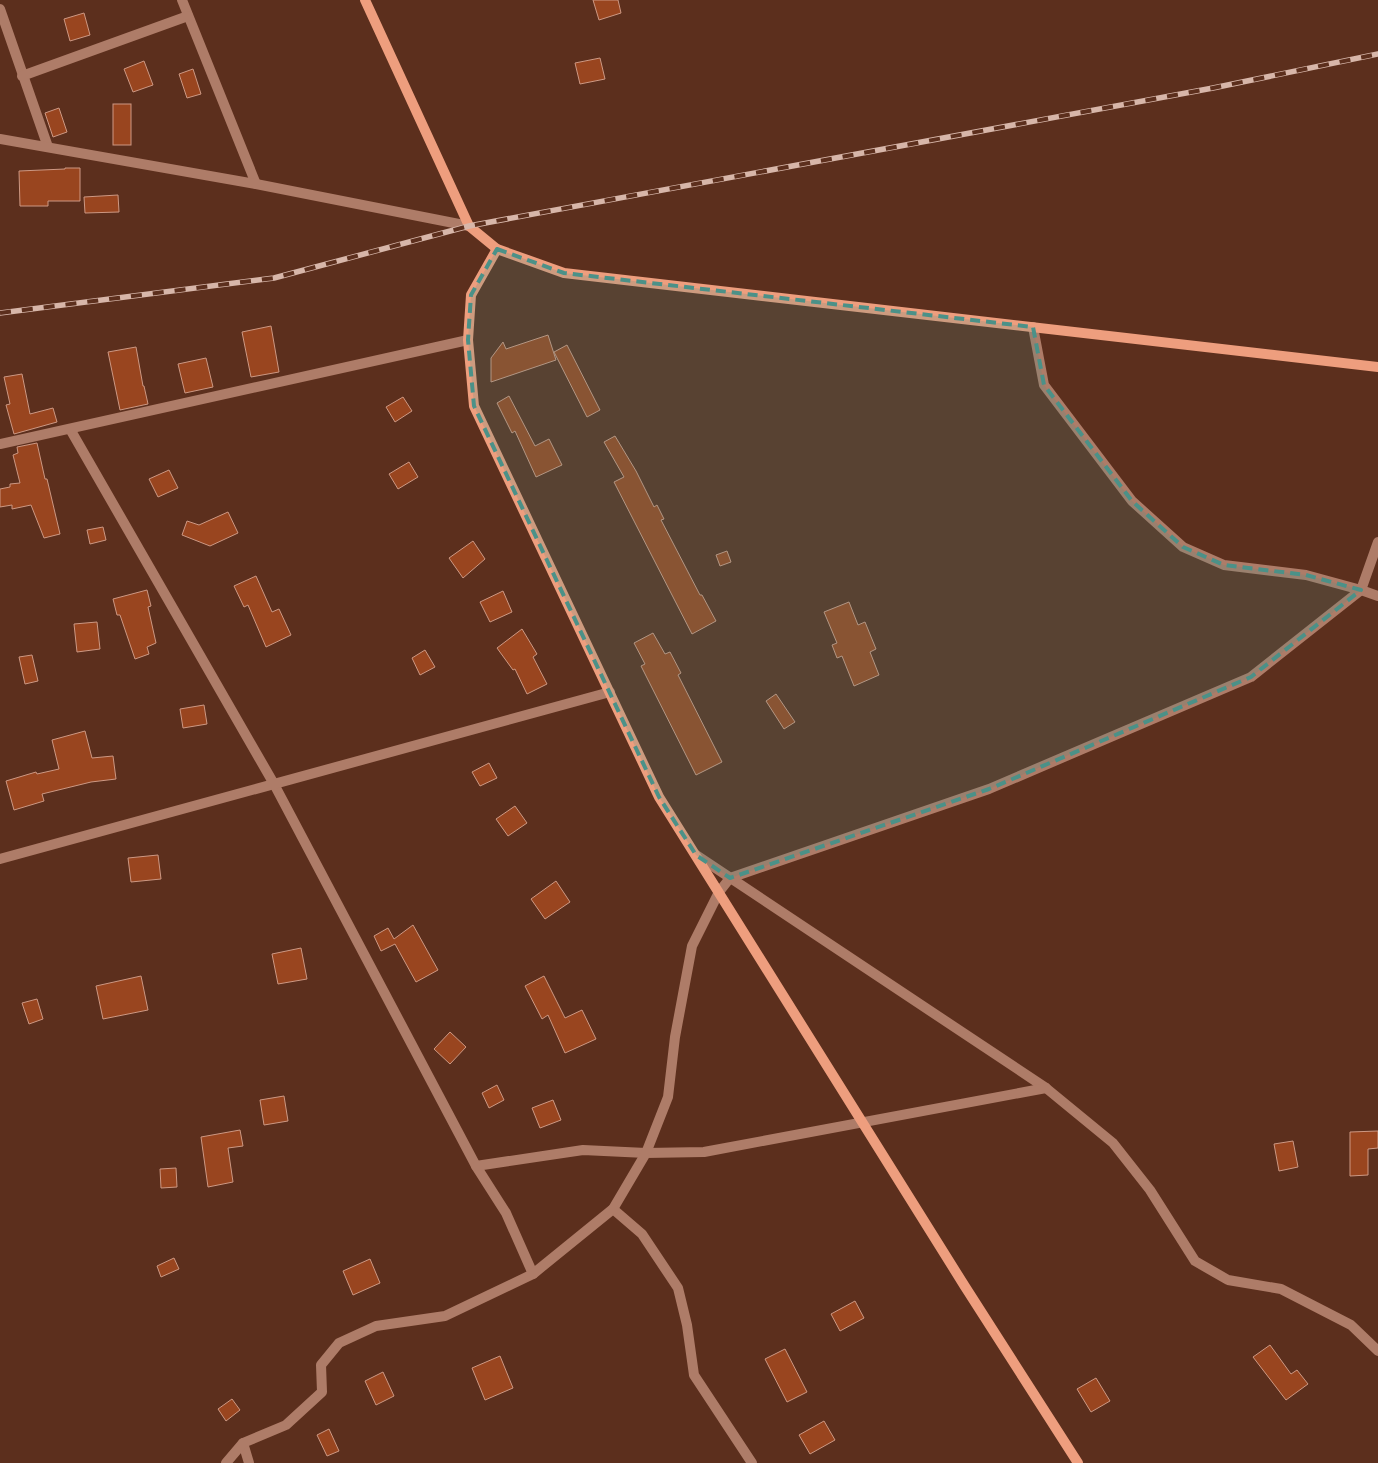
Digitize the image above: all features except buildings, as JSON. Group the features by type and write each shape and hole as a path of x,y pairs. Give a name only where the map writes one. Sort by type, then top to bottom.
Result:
{"main road":[{"path":"366,0 469,226 497,249 564,274 1378,367"},
{"path":"497,249 471,295 468,340 474,406 660,797 964,1286 1078,1463"}],"street":[{"path":"182,0 256,184"},
{"path":"0,9 48,147"},
{"path":"22,76 188,16"},
{"path":"0,139 256,184 469,226"},
{"path":"1033,327 1044,385 1132,501 1183,547 1224,566 1306,575 1378,596"},
{"path":"0,444 468,340"},
{"path":"70,429 274,784 476,1166 506,1213 533,1274"},
{"path":"226,1463 244,1443 286,1425 322,1392 321,1365 338,1343 376,1326 445,1316 533,1274 613,1209 646,1153 668,1098 675,1037 692,946 719,892 730,878 989,789 1251,677 1361,590 1378,543"},
{"path":"0,859 610,692"},
{"path":"696,855 1046,1088 1113,1143 1150,1190 1195,1261 1228,1280 1282,1289 1351,1325 1378,1351"},
{"path":"476,1166 583,1150 646,1153 704,1152 1046,1088"},
{"path":"613,1209 642,1234 678,1288 694,1375 752,1463"},
{"path":"244,1443 249,1463"}],"highlighted area":[{"path":"497,249 564,273 1033,327 1044,385 1132,501 1183,547 1224,565 1306,575 1361,590 1251,677 989,789 730,878 696,855 659,797 474,406 468,340 471,295"}],"railway":[{"path":"0,313 274,278 469,226 1213,88 1378,54"}]}
